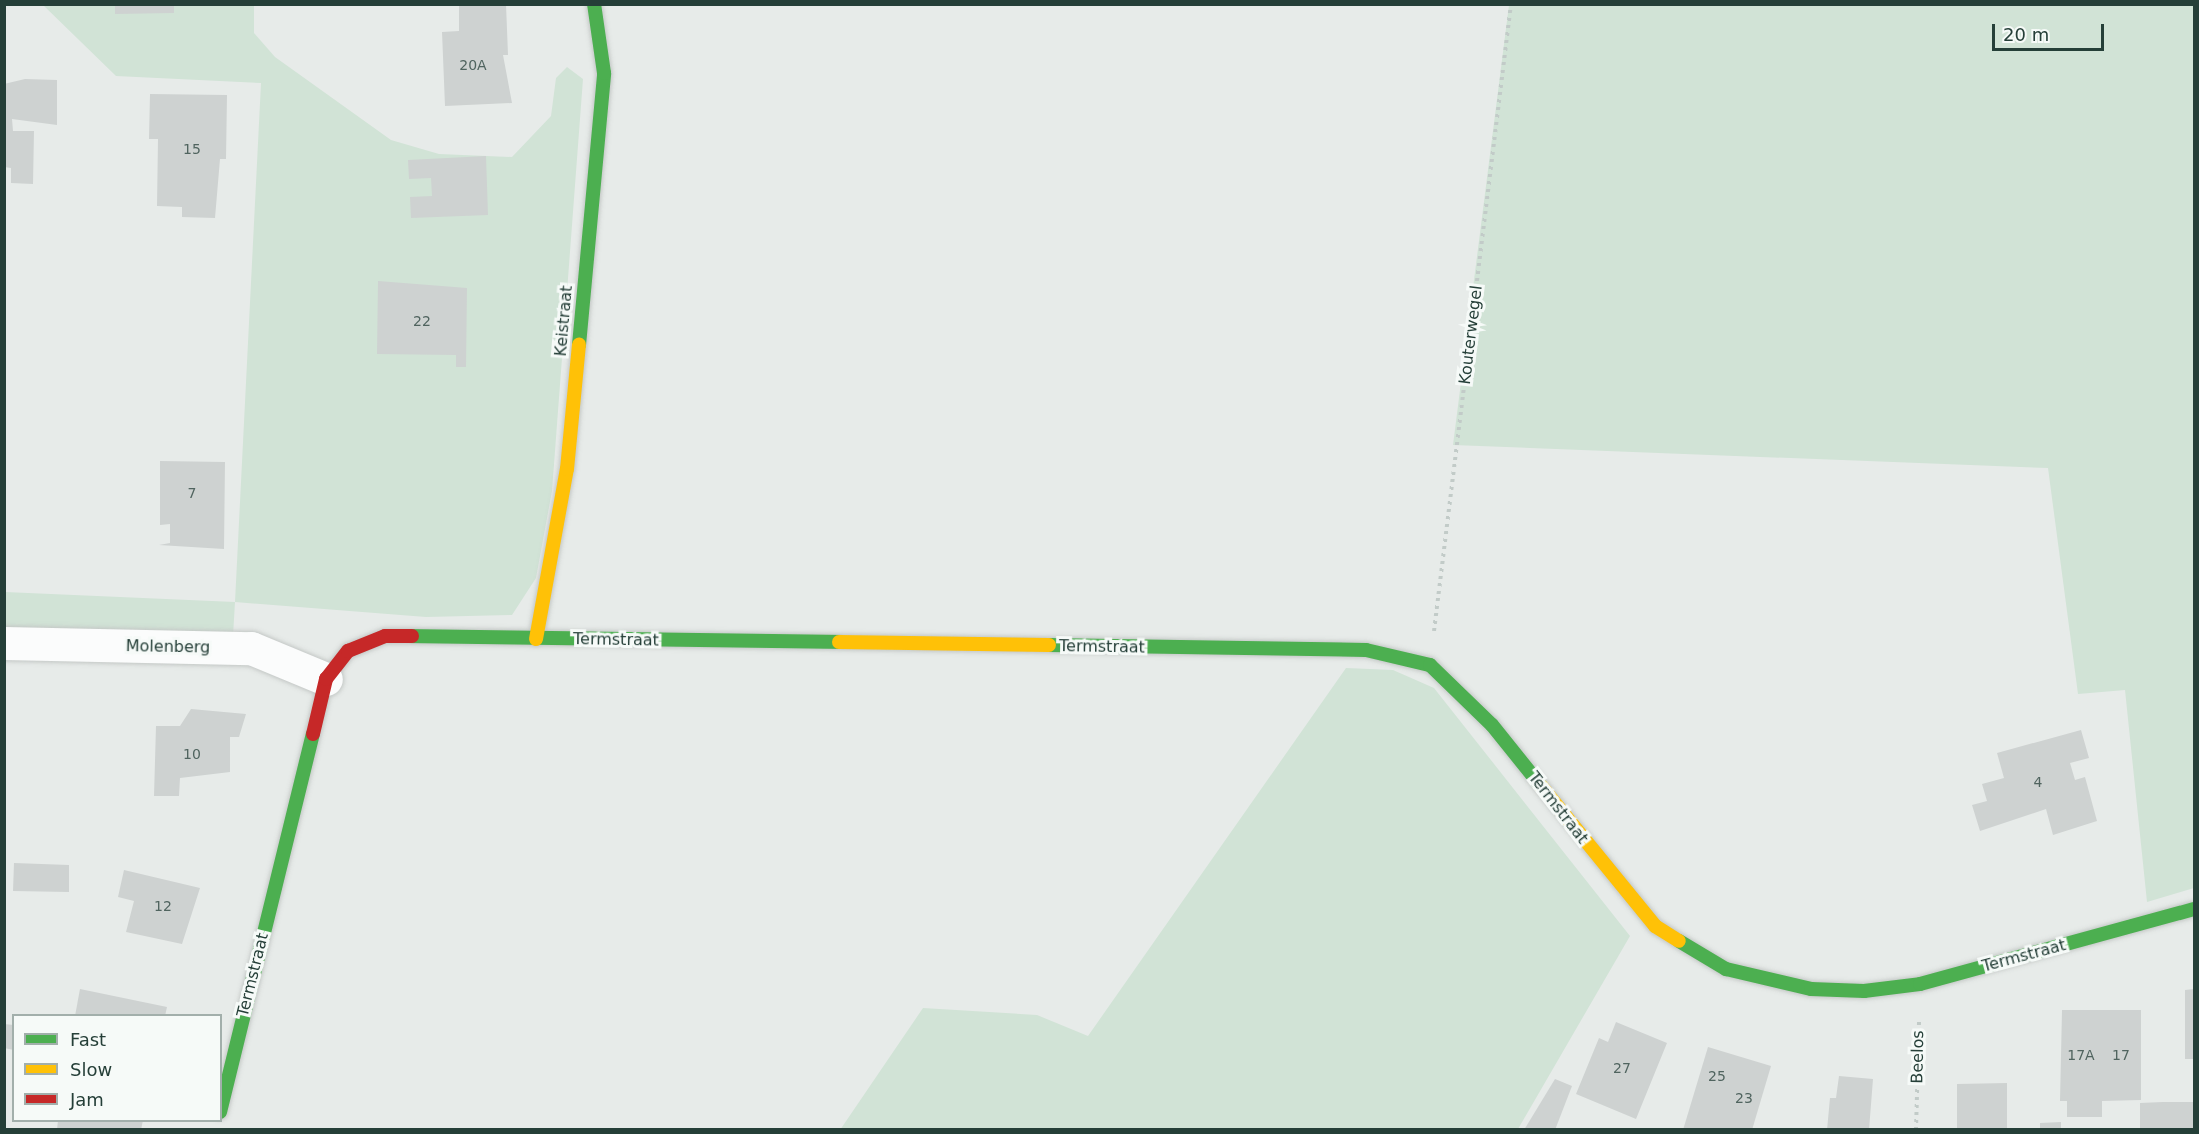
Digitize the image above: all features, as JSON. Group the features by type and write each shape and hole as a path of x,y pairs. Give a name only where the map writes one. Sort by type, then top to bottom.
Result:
{"street":[{"name":"Keistraat","path":"536,639 567,469 601,108 604,73 594,4"},
{"name":"Termstraat","path":"222,1104 326,679 348,651 385,636 1366,650 1430,665 1492,726 1655,926 1726,969 1811,989 1864,991 1920,984 2194,909"},
{"name":"Molenberg","path":"4,643 251,648 326,679"}],"path":[{"name":"Kouterwegel","path":"1430,665 1512,4"},
{"name":"Beelos","path":"1916,1130 1920,984"}],"green space":[{"path":"43,5 254,5 254,33 275,57 391,140 439,154 512,157 551,116 556,78 567,67 583,79 552,491 536,578 512,615 426,617 235,602 261,83 116,76"},
{"path":"1509,5 2194,5 2194,888 2147,902 2125,690 2078,694 2048,468 1453,445"},
{"path":"5,592 235,602 233,636 5,628"},
{"path":"1346,668 1393,670 1434,688 1630,936 1518,1129 840,1130 923,1008 1037,1015 1088,1036"}],"building":[{"path":"115,4 174,4 174,13 115,14"},
{"path":"459,4 506,4 508,55 503,55 512,103 445,106 442,32 459,31"},
{"path":"25,79 57,80 57,125 12,119 13,131 34,131 33,184 11,183 11,168 4,167 4,84"},
{"path":"150,94 227,95 226,159 220,159 215,218 182,217 182,207 157,206 158,139 149,139"},
{"path":"486,156 488,215 411,218 410,197 432,196 431,178 409,179 408,160"},
{"path":"378,281 467,288 466,367 456,367 456,355 377,354"},
{"path":"160,461 225,462 224,549 159,545 170,543 170,524 160,525"},
{"path":"191,709 246,714 239,737 230,737 230,772 180,778 179,796 154,796 156,726 180,726"},
{"path":"2081,730 2089,758 2070,763 2075,780 2085,777 2097,821 2053,835 2046,809 1980,831 1972,805 1987,801 1982,784 2004,778 1997,753"},
{"path":"14,863 69,865 69,892 13,891"},
{"path":"124,870 200,888 182,944 126,932 134,901 118,897"},
{"path":"80,989 167,1007 165,1014 75,1014"},
{"path":"2194,989 2194,1059 2185,1059 2185,990"},
{"path":"2062,1010 2141,1010 2141,1100 2102,1101 2102,1117 2067,1117 2067,1101 2060,1101"},
{"path":"1616,1022 1667,1043 1636,1119 1576,1094 1599,1038 1608,1042"},
{"path":"4,1024 12,1025 12,1050 4,1048"},
{"path":"1708,1047 1771,1066 1752,1130 1683,1130"},
{"path":"1839,1076 1873,1079 1869,1130 1827,1130 1830,1098 1836,1098"},
{"path":"1555,1079 1572,1086 1555,1130 1524,1130"},
{"path":"2007,1083 2007,1130 1957,1130 1957,1084"},
{"path":"2194,1102 2194,1130 2140,1130 2140,1103"},
{"path":"58,1122 143,1122 141,1130 57,1130"},
{"path":"2061,1122 2061,1130 2040,1130 2040,1123"}],"traffic: fast":[{"path":"579,345 604,73 594,4"},
{"path":"412,636 839,642"},
{"path":"1049,645 1366,650 1430,665 1492,725 1541,786"},
{"path":"222,1104 313,734"},
{"path":"1679,941 1726,969 1811,989 1864,991 1920,984 2194,909"}],"traffic: slow":[{"path":"536,639 567,469 579,345"},
{"path":"839,642 1049,645"},
{"path":"1541,786 1655,926 1679,941"}],"traffic: jam":[{"path":"313,734 326,679 348,651 385,636 412,636"}]}
